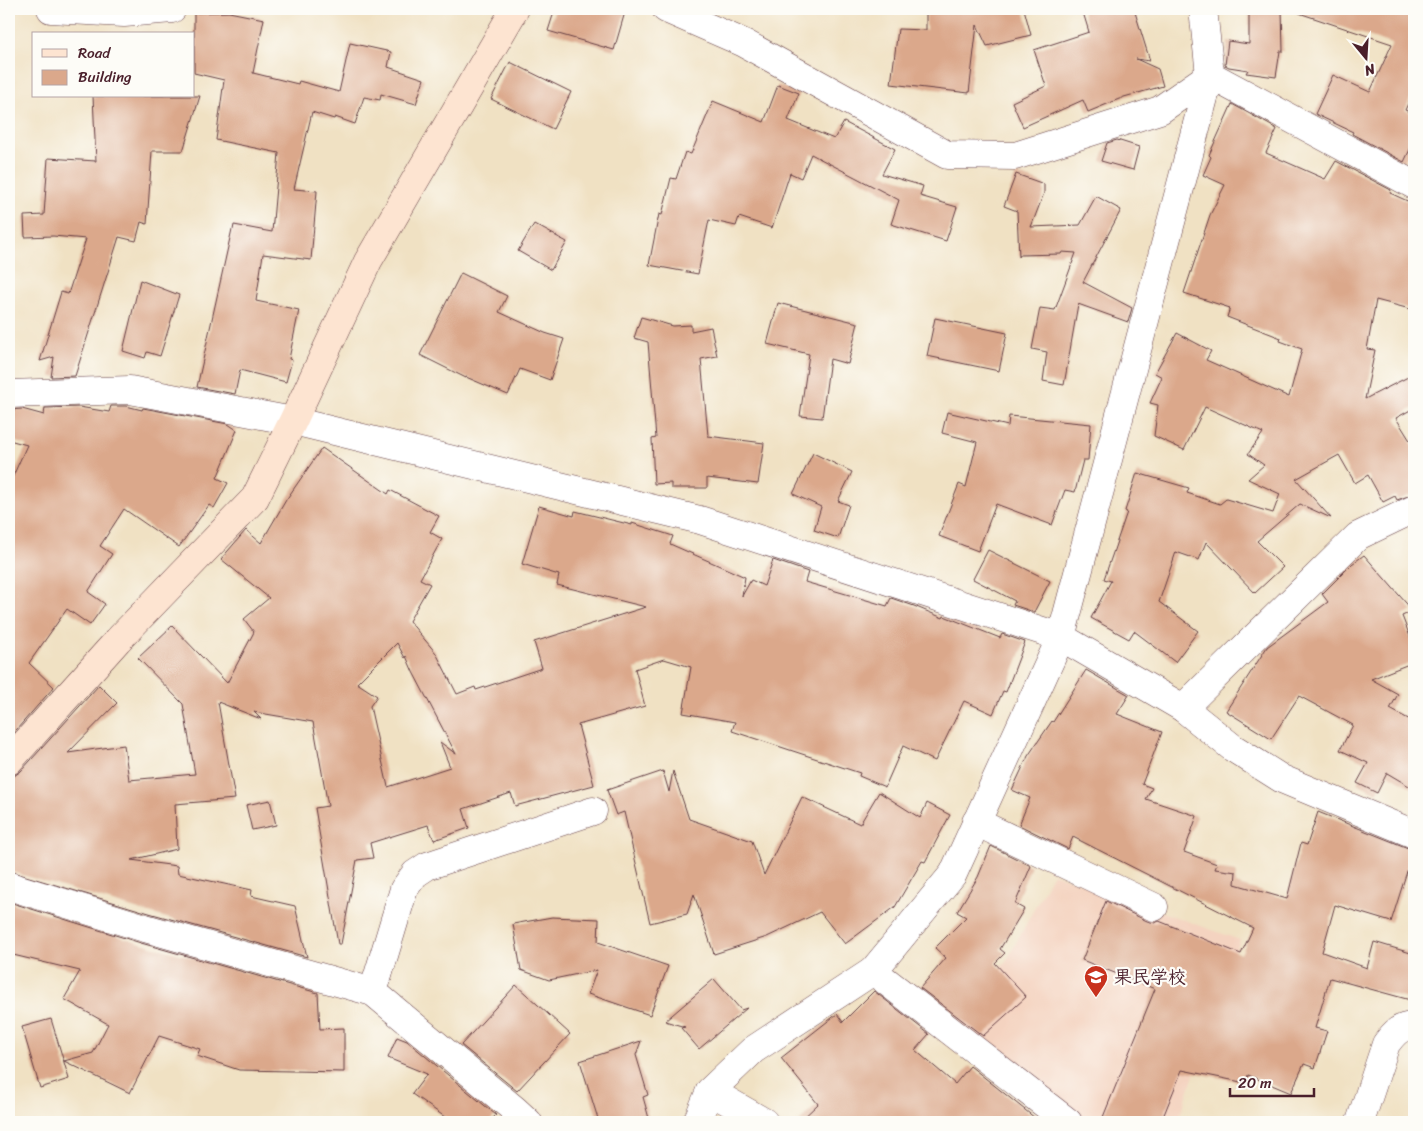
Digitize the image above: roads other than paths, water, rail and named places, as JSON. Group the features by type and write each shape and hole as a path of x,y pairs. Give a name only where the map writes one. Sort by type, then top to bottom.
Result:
{"street":[{"path":"51,9 124,13 172,9"},
{"path":"9,761 118,640 255,498 368,262 515,9"},
{"path":"666,9 744,43 947,155 1015,156 1160,110 1210,75"},
{"path":"697,1122 710,1091 753,1050 873,971 952,874 1061,637 1210,75 1203,9"},
{"path":"1210,75 1414,185"},
{"path":"9,394 130,390 293,422 700,520 1061,637 1183,708 1233,748 1282,779 1414,834"},
{"path":"1183,708 1358,536 1414,509"},
{"path":"373,992 404,889 415,874 427,866 593,811"},
{"path":"976,822 1154,907"},
{"path":"9,886 145,928 373,992 528,1122"},
{"path":"873,971 1068,1122"},
{"path":"1360,1122 1386,1044 1394,1033 1404,1026 1414,1026"},
{"path":"710,1091 764,1122"}],"place":[{"name":"果民学校","path":"1096,998"}]}
